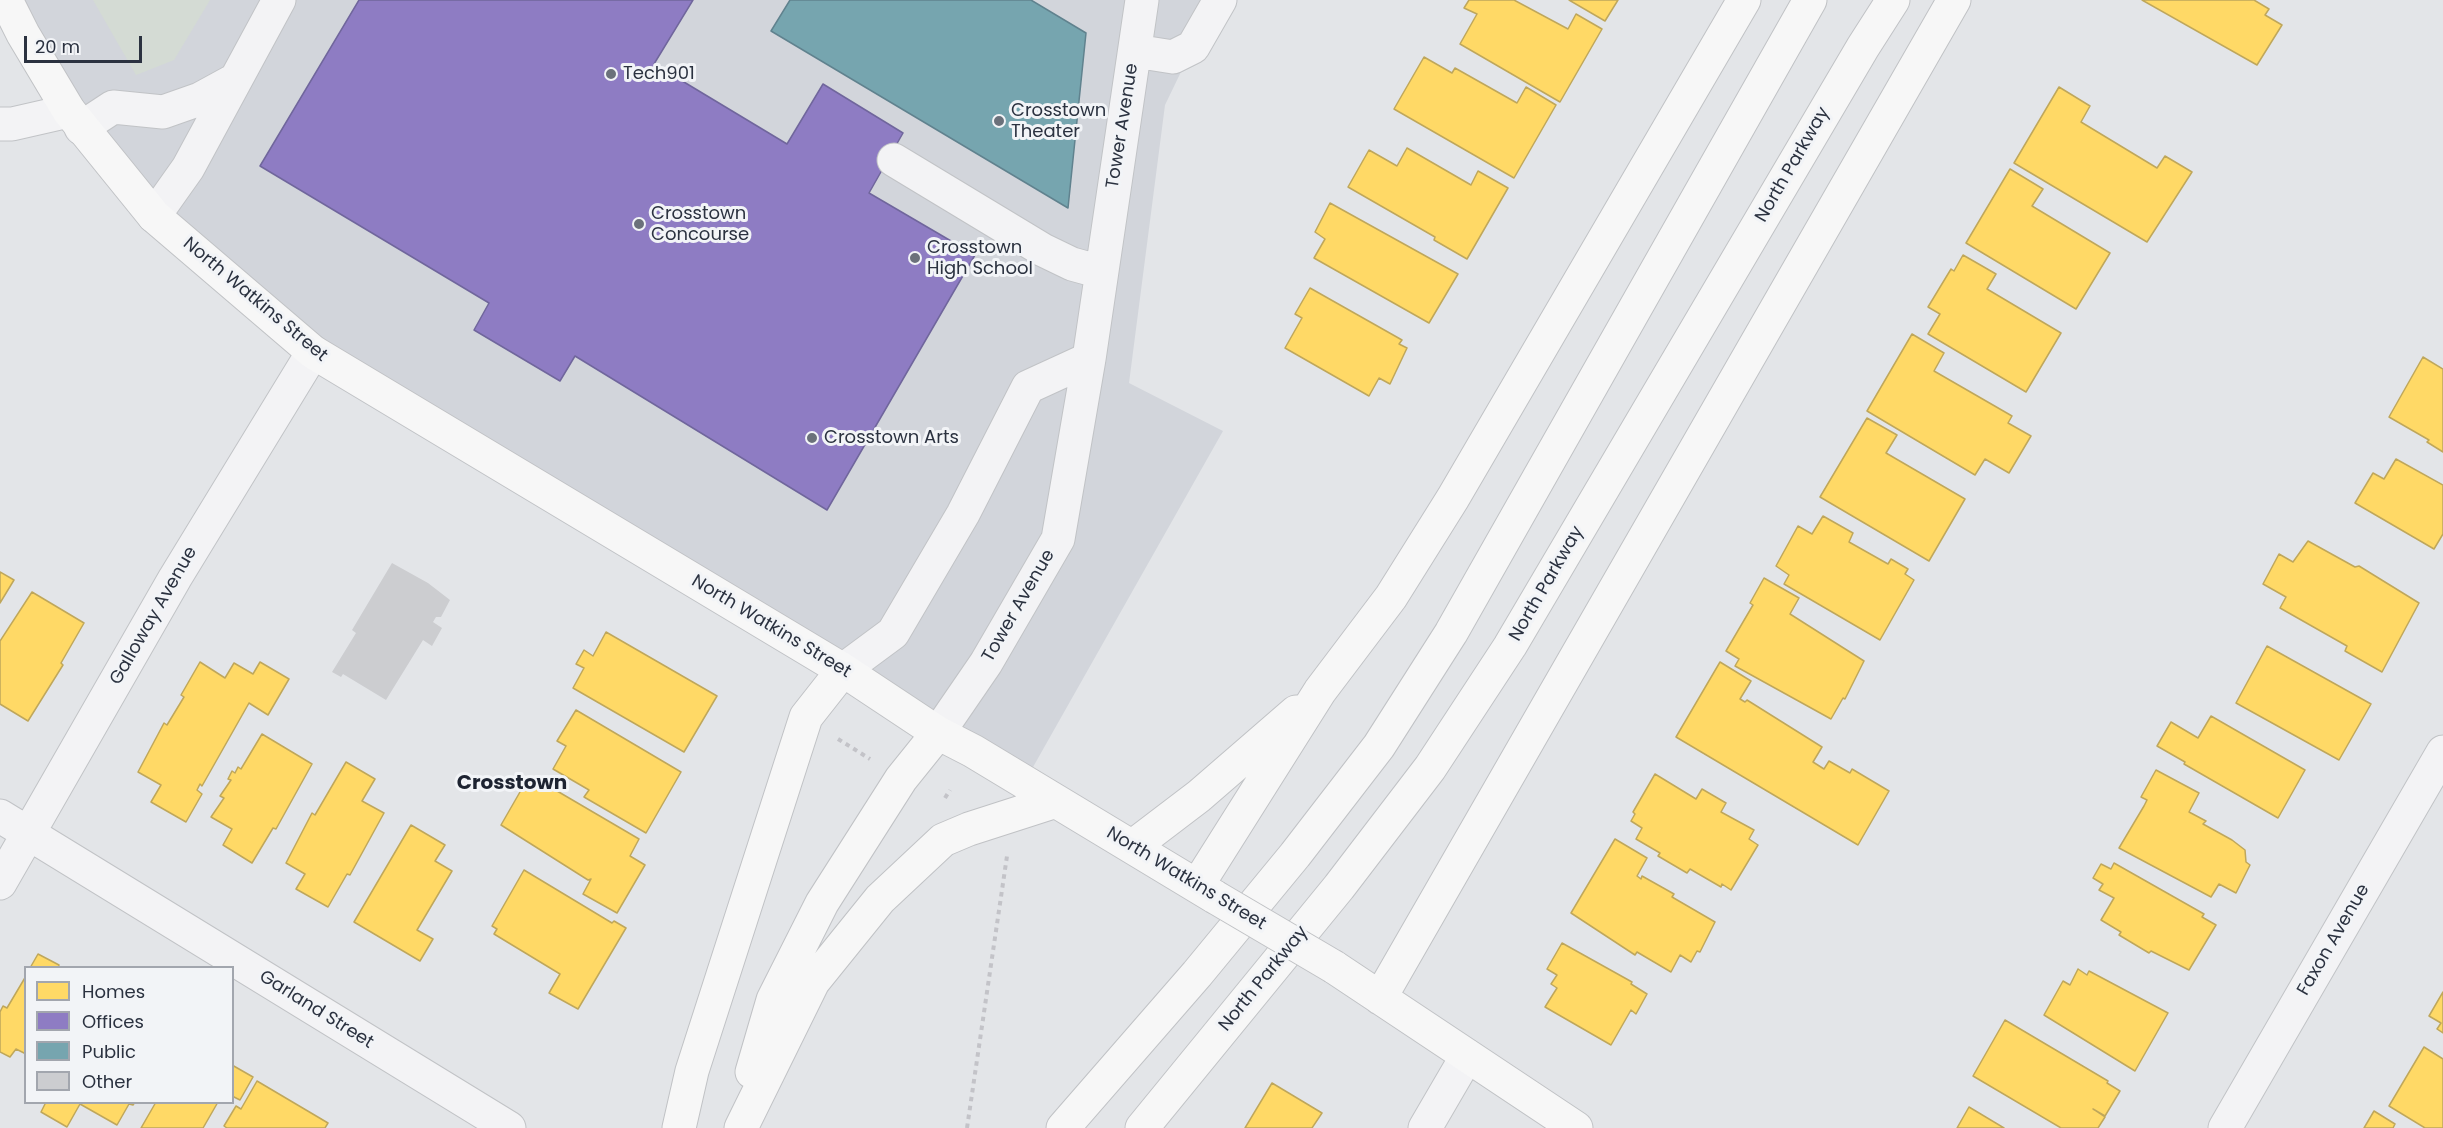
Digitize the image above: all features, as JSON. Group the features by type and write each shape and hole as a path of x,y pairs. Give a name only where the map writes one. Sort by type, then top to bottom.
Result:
{"main road":[{"name":"North Watkins Street","path":"6,0 22,34 75,119 154,216 313,352 843,670 938,733 1334,967 1576,1128"},
{"path":"1206,892 1320,691 1391,597 1453,498 1744,0"},
{"path":"1063,1128 1212,956 1295,855 1379,746 1451,633 1810,0"},
{"name":"North Parkway","path":"1142,1128 1339,887 1430,768 1510,646 1863,47 1893,0"},
{"path":"1380,998 1954,0"},
{"path":"679,1128 695,1060 806,717 843,670"},
{"path":"1132,847 1199,796 1320,691"},
{"path":"735,1128 773,1000 817,913 895,788 938,733"},
{"path":"741,1128 813,982 880,898 944,840 969,829 1056,801"}],"street":[{"path":"154,216 188,168 233,81 279,0"},
{"name":"Tower Avenue","path":"938,733 987,663 1058,539 1089,359 1142,0"},
{"path":"1135,51 1173,57 1193,46 1220,0"},
{"path":"0,124 75,119 113,107 163,112 200,99 233,81"},
{"path":"894,160 1043,250 1072,264 1101,272"},
{"name":"Galloway Avenue","path":"0,883 175,578 313,352"},
{"path":"843,670 893,633 963,514 1028,387 1089,359"},
{"name":"Faxon Avenue","path":"2225,1128 2443,752"},
{"name":"Garland Street","path":"0,816 509,1128"},
{"path":"1425,1128 1467,1056"}],"path":[{"path":"831,736 878,764"},
{"path":"967,1128 1007,854"}],"shaded area":[{"path":"6,0 1220,0 1193,47 1165,105 1129,383 1223,431 1024,783 411,412 154,216"},
{"path":"93,0 210,0 174,60 136,75"}],"building: Homes":[{"path":"1469,0 1514,0 1568,29 1576,14 1602,29 1560,102 1460,44 1477,14 1464,8"},
{"path":"1569,0 1618,0 1605,21"},
{"path":"2142,0 2254,0 2269,9 2265,15 2282,25 2257,65"},
{"path":"1424,57 1452,73 1455,68 1517,103 1526,87 1556,105 1514,178 1394,109"},
{"path":"2059,87 2090,106 2081,122 2157,168 2165,156 2192,172 2147,242 2014,163"},
{"path":"1407,148 1471,185 1478,171 1508,188 1467,259 1434,240 1435,237 1348,187 1369,150 1397,166"},
{"path":"2010,169 2043,189 2032,206 2110,253 2076,309 1966,243"},
{"path":"1330,203 1458,274 1429,323 1314,258 1325,239 1315,232"},
{"path":"1963,255 1996,274 1987,289 2061,333 2026,392 1928,334 1940,314 1928,307 1951,269 1954,271"},
{"path":"1310,288 1402,340 1399,344 1407,348 1390,384 1379,378 1369,396 1285,348 1302,318 1295,314"},
{"path":"1912,334 1944,353 1934,371 2012,416 2008,423 2031,436 2009,473 1985,459 1975,475 1867,411"},
{"path":"2423,357 2443,369 2443,452 2427,442 2429,440 2389,417"},
{"path":"1867,418 1897,435 1886,453 1965,499 1929,561 1820,497"},
{"path":"2396,459 2443,485 2443,534 2434,549 2355,503 2373,473 2384,479"},
{"path":"1823,516 1853,533 1849,542 1888,564 1891,559 1908,569 1905,574 1914,580 1880,640 1784,584 1789,575 1776,566 1798,526 1812,534"},
{"path":"2308,541 2355,567 2359,566 2419,603 2382,672 2345,651 2347,646 2280,608 2286,597 2263,584 2279,554 2293,562"},
{"path":"0,572 14,580 0,603"},
{"path":"1764,578 1799,598 1790,614 1864,661 1845,699 1843,698 1831,719 1735,666 1739,659 1726,651 1753,605 1750,603"},
{"path":"32,592 84,623 61,663 63,665 28,721 0,704 0,641"},
{"path":"606,632 717,696 684,752 573,688 584,668 576,664 584,650 593,656"},
{"path":"2267,646 2371,704 2339,760 2236,703"},
{"path":"200,662 225,678 234,663 253,674 260,662 289,679 268,715 249,703 202,786 200,784 197,790 202,794 186,822 151,802 161,785 138,772 164,723 167,725 184,697 181,695"},
{"path":"1720,662 1751,681 1740,699 1745,702 1747,700 1822,747 1813,762 1824,769 1829,761 1850,773 1852,769 1889,791 1858,845 1676,737"},
{"path":"576,710 681,772 646,833 584,797 589,790 553,769 566,746 557,741"},
{"path":"2211,716 2305,770 2278,818 2157,746 2171,722 2198,738"},
{"path":"262,734 312,764 276,829 273,828 252,863 223,845 232,829 211,817 224,798 220,796 231,780 228,779 232,771 235,773 238,767 241,769"},
{"path":"346,762 375,779 362,801 384,813 350,875 347,874 328,907 296,889 305,874 286,863 312,813 315,815"},
{"path":"2156,770 2199,793 2189,812 2206,821 2203,824 2245,850 2246,862 2250,865 2236,893 2219,884 2211,897 2119,848 2147,800 2141,797"},
{"path":"1655,774 1696,799 1702,789 1726,803 1721,812 1754,830 1749,839 1758,845 1731,890 1722,884 1721,887 1690,869 1687,873 1658,856 1660,853 1636,839 1642,828 1631,821 1635,814 1633,812"},
{"path":"528,778 538,784 540,781 639,839 630,856 645,865 617,913 583,894 591,879 588,880 501,825"},
{"path":"411,825 445,845 435,861 452,871 417,930 433,939 420,961 354,922"},
{"path":"1615,839 1647,858 1637,876 1641,879 1642,876 1674,894 1672,897 1715,922 1700,952 1697,951 1691,962 1680,955 1671,972 1637,952 1635,955 1571,913"},
{"path":"2114,863 2204,914 2202,917 2216,925 2189,970 2151,951 2149,953 2119,935 2121,932 2101,920 2114,898 2099,890 2103,884 2093,878 2101,864 2111,869"},
{"path":"524,870 612,923 614,921 626,928 578,1009 549,993 560,974 494,934 497,929 492,926"},
{"path":"1562,943 1632,982 1631,984 1647,994 1636,1014 1631,1010 1611,1045 1545,1007 1557,988 1551,984 1557,975 1547,969"},
{"path":"38,954 59,965 59,966 31,966"},
{"path":"2078,969 2087,975 2089,971 2168,1013 2135,1071 2044,1015 2063,981 2070,985"},
{"path":"24,979 24,1053 16,1049 10,1057 0,1052 0,1012 3,1006 7,1008"},
{"path":"2443,992 2443,1033 2437,1029 2441,1023 2429,1016"},
{"path":"2005,1020 2108,1081 2107,1083 2120,1091 2105,1116 2093,1109 2105,1117 2098,1128 2061,1128 1973,1076"},
{"path":"2424,1047 2443,1059 2443,1128 2425,1128 2389,1106"},
{"path":"234,1066 253,1077 240,1100 234,1097"},
{"path":"257,1081 328,1123 325,1128 227,1128 224,1126 236,1106 241,1109"},
{"path":"1272,1083 1322,1113 1312,1128 1245,1128"},
{"path":"45,1104 80,1104 67,1127 41,1112"},
{"path":"80,1104 129,1104 117,1125"},
{"path":"155,1104 217,1104 203,1128 141,1128"},
{"path":"1969,1107 2004,1128 1957,1128"},
{"path":"2374,1111 2395,1124 2393,1128 2364,1128"}],"building: Offices":[{"name":"Crosstown Concourse","path":"359,0 693,0 654,64 787,144 823,84 903,133 869,193 975,255 827,510 575,356 560,381 474,330 489,303 260,166"}],"building: Public":[{"name":"Crosstown Theater","path":"790,0 1031,0 1086,33 1068,208 771,31"}],"building: Other":[{"path":"392,563 428,583 450,600 441,617 436,617 433,622 442,628 432,646 423,640 386,700 343,674 341,677 332,672 356,633 352,630"}],"place":[{"name":"Tech901","path":"611,74"},
{"name":"Crosstown Theater","path":"999,121"},
{"name":"Crosstown Concourse","path":"639,224"},
{"name":"Crosstown High School","path":"915,258"},
{"name":"Crosstown Arts","path":"812,438"}],"district":[{"name":"Crosstown","path":"512,784"}]}
